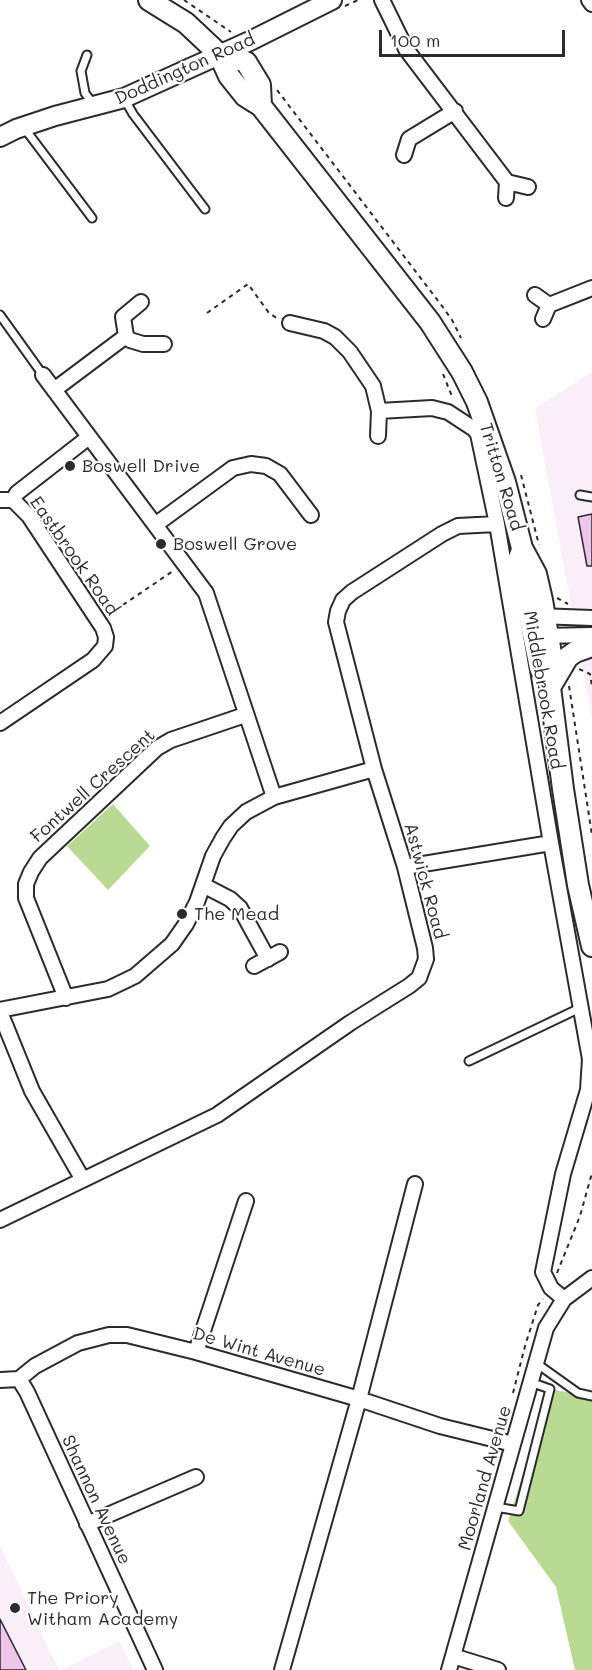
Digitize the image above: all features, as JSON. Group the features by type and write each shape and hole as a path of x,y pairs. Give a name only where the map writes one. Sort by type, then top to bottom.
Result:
{"main road":[{"name":"Tritton Road","path":"149,0 186,23 219,54 229,76 245,96 261,106 430,322 462,372 491,437 522,548 536,574 537,616 541,636 560,684"},
{"name":"Doddington Road","path":"0,137 23,127 124,98 332,0"},
{"path":"592,646 568,657 560,684 578,885 592,946"}],"street":[{"path":"382,0 406,48 507,182 528,187"},
{"path":"589,0 592,4"},
{"path":"395,140 410,139 454,111"},
{"path":"405,155 410,139"},
{"path":"506,198 507,182"},
{"path":"543,320 549,305 592,288"},
{"path":"535,295 549,305"},
{"path":"141,302 123,317 126,336 130,340 143,344 164,344"},
{"path":"290,323 318,329 335,337 350,352 373,386 379,411 378,436"},
{"path":"54,390 126,336"},
{"path":"43,375 206,594 274,797"},
{"name":"Middlebrook Road","path":"379,411 432,408 460,418 478,434 497,524 590,1059 588,1090 563,1174 543,1272 551,1288 564,1299"},
{"name":"Eastbrook Road","path":"0,723 93,660 105,645 106,637 99,621 29,516 7,500 89,437"},
{"path":"155,525 233,468 250,464 266,466 280,474 311,515"},
{"name":"Astwick Road","path":"0,1220 217,1115 419,978 426,959 425,948 405,867 374,769 337,631 338,610 343,600 352,592 441,534 458,526 497,524"},
{"path":"537,616 592,618"},
{"path":"541,636 592,635"},
{"name":"Fontwell Crescent","path":"66,998 26,898 26,884 31,872 40,858 157,748 171,740 245,715"},
{"path":"83,1180 32,1091 0,1011 108,989 135,976 171,944 186,924 213,856 231,826 246,812 274,797 374,769"},
{"path":"405,867 551,843"},
{"path":"203,885 230,899 240,908 274,955 254,966"},
{"path":"282,1670 415,1184"},
{"path":"196,1352 246,1200"},
{"name":"Moorland Avenue","path":"449,1670 546,1328 564,1299 592,1278"},
{"name":"De Wint Avenue","path":"19,1379 35,1366 78,1343 109,1335 127,1335 196,1352 358,1399 441,1426 513,1444"},
{"path":"0,1380 19,1379"},
{"name":"Shannon Avenue","path":"19,1379 155,1670"},
{"path":"87,1524 196,1477"},
{"path":"453,1656 498,1670"}],"lane":[{"path":"87,55 81,71 85,93 94,106"},
{"path":"124,98 133,114 205,209"},
{"path":"23,127 92,218"},
{"path":"0,315 43,375"},
{"path":"580,495 592,497"},
{"path":"469,1061 580,1008"},
{"path":"536,1363 578,1393 592,1396"},
{"path":"496,1507 519,1512 550,1389 530,1382"}],"path":[{"path":"184,0 230,32 236,32"},
{"path":"207,313 248,284 269,314 290,323"},
{"path":"442,370 460,418"},
{"path":"99,621 184,563"},
{"path":"590,675 592,686"},
{"path":"560,684 592,835"}],"shaded area":[{"path":"592,372 592,719 535,408"},
{"name":"The Priory Witham Academy","path":"0,1546 59,1670 0,1670"},
{"name":"The Priory Witham Academy","path":"119,1641 133,1670 61,1670"}],"green space":[{"path":"113,804 150,846 108,890 67,846"},
{"path":"550,1389 592,1397 592,1670 575,1670 556,1587 508,1521"}],"building":[{"path":"592,514 592,566 587,566 578,517"},
{"path":"0,1619 26,1670 0,1670"}],"place":[{"name":"Boswell Drive","path":"70,466"},
{"name":"Boswell Grove","path":"161,544"},
{"name":"The Mead","path":"182,914"},
{"name":"The Priory Witham Academy","path":"15,1608"}]}
